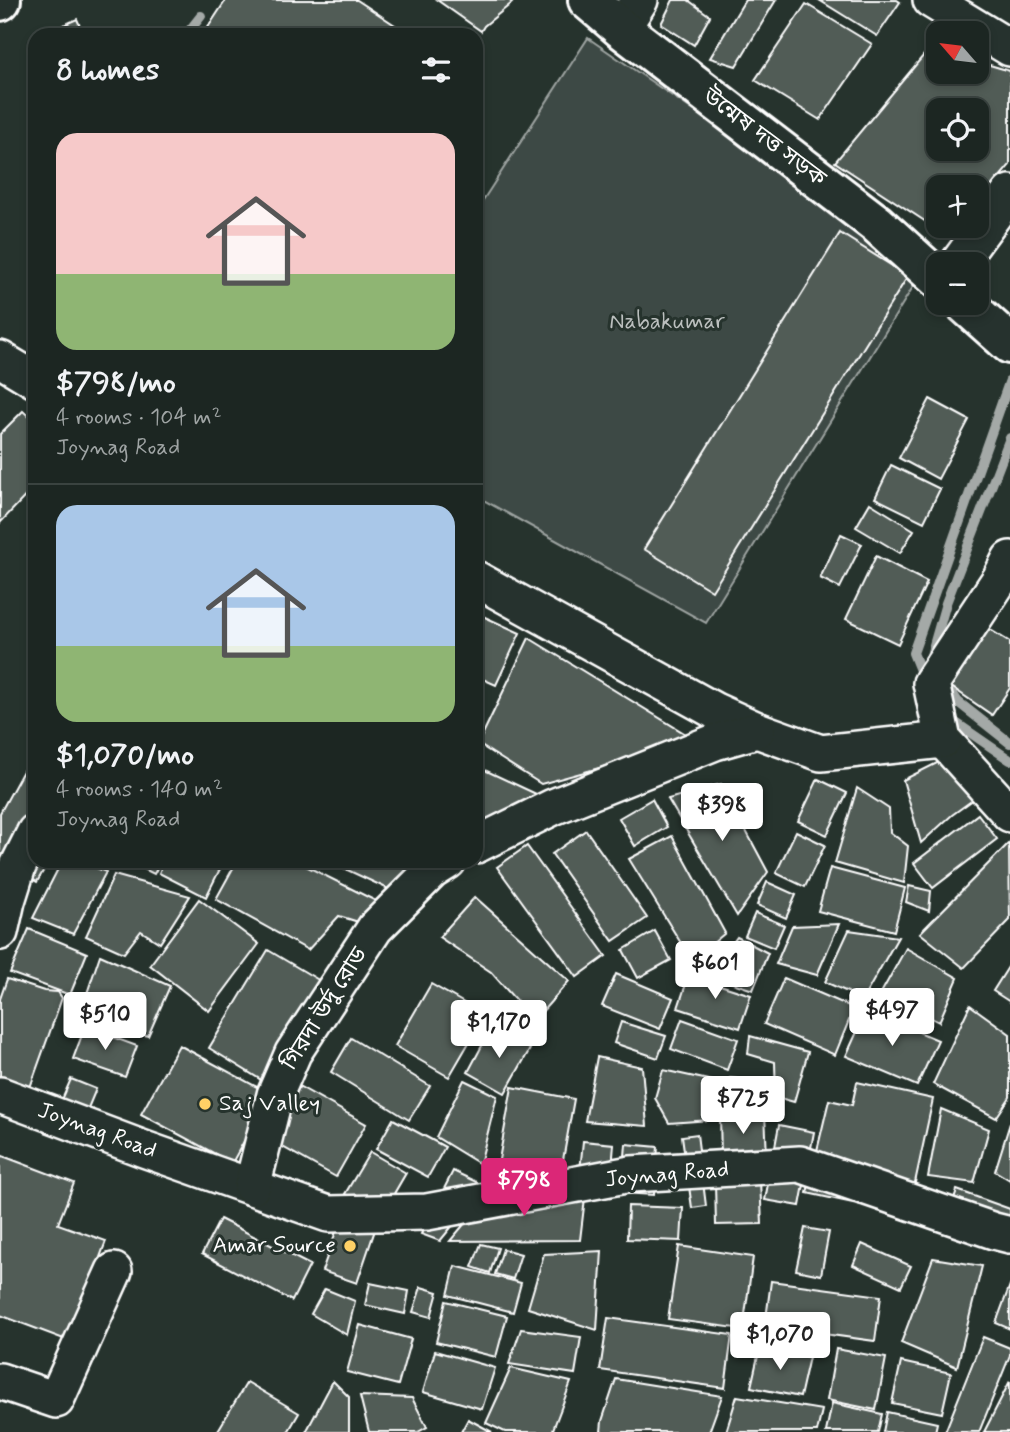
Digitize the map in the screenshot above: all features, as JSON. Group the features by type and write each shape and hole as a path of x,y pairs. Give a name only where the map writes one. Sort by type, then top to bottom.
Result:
{"main road":[{"name":"উন্মেষ দত্ত সড়ক","path":"588,0 631,14 877,224 926,256"},
{"path":"977,315 1010,344"}],"street":[{"path":"931,0 1010,48"},
{"path":"964,252 1010,193"},
{"path":"0,359 28,376"},
{"path":"1007,574 931,682 943,740 1010,814"},
{"path":"483,583 715,711 757,730 821,753 943,740"},
{"path":"483,842 552,807 715,741 757,730"},
{"path":"0,932 18,866 28,846"},
{"name":"গিরদা উর্দু রোড","path":"252,1187 275,1095 293,1053 376,928 437,868"},
{"name":"Joynag Road","path":"0,1095 328,1214 427,1212 631,1174 800,1164 1010,1236"},
{"path":"0,1381 56,1400 114,1272"}],"green space":[{"name":"Nabakumar","path":"588,38 924,269 706,623 483,500 483,200"}],"building":[{"path":"226,0 357,0 399,28 208,28"},
{"path":"437,0 509,0 512,3 483,28 477,28"},
{"path":"673,0 688,0 710,16 694,45 661,24"},
{"path":"745,0 776,0 736,66 710,58"},
{"path":"819,0 897,0 900,2 877,36"},
{"path":"806,4 872,44 820,120 755,80"},
{"path":"77,19 81,28 57,28"},
{"path":"926,52 926,84 989,84 989,65 1010,71 1010,165 989,190 989,175 926,175 926,222 835,162"},
{"path":"840,233 908,276 712,591 644,549"},
{"path":"930,399 969,420 938,479 899,458"},
{"path":"23,411 28,416 28,493 0,523 0,434"},
{"path":"891,465 940,489 924,522 875,498"},
{"path":"870,503 914,530 900,553 856,527"},
{"path":"841,534 862,544 840,588 820,578"},
{"path":"876,556 927,582 898,644 846,619"},
{"path":"483,616 520,633 496,685 483,679"},
{"path":"976,621 1010,642 1010,688 992,715 940,679"},
{"path":"529,638 697,741 541,784 483,747 483,734"},
{"path":"955,754 981,794 921,843 903,780"},
{"path":"24,769 28,771 28,868 45,868 37,882 0,862 0,813"},
{"path":"483,769 551,801 483,845"},
{"path":"818,779 847,793 827,835 798,821"},
{"path":"721,784 768,872 737,916 668,799"},
{"path":"857,788 889,809 890,832 908,846 904,883 835,863"},
{"path":"652,799 667,827 635,846 619,818"},
{"path":"978,814 997,839 933,888 914,863"},
{"path":"586,830 647,918 613,941 552,854"},
{"path":"796,831 825,845 805,887 776,873"},
{"path":"672,836 725,933 692,961 629,859"},
{"path":"1009,843 1010,920 964,968 920,933"},
{"path":"527,846 606,956 577,977 497,867"},
{"path":"58,868 97,868 106,872 73,934 33,918"},
{"path":"142,868 157,868 154,874"},
{"path":"161,868 220,868 206,897 159,873"},
{"path":"233,868 310,868 384,905 365,924 339,916 308,950 216,899"},
{"path":"343,868 414,868 399,894"},
{"path":"830,868 905,888 894,931 818,911"},
{"path":"114,875 190,896 160,943 141,931 124,953 86,936"},
{"path":"767,882 796,895 786,918 757,905"},
{"path":"909,886 931,891 929,911 906,902"},
{"path":"475,897 569,981 534,1021 491,972 439,937"},
{"path":"199,899 259,944 209,1011 150,965"},
{"path":"755,913 784,925 774,948 745,936"},
{"path":"839,924 817,975 776,964 792,926"},
{"path":"29,929 87,953 70,995 10,973"},
{"path":"849,930 898,937 863,999 825,982"},
{"path":"655,931 671,960 638,978 623,950"},
{"path":"737,937 768,953 753,990 709,975"},
{"path":"906,948 958,978 939,1022 881,993"},
{"path":"268,950 322,982 263,1081 209,1048"},
{"path":"100,955 170,986 148,1036 79,1017"},
{"path":"1010,964 1010,1002 993,991"},
{"path":"616,974 673,998 660,1029 602,1006"},
{"path":"689,975 751,995 740,1028 678,1008"},
{"path":"784,978 854,1008 835,1055 764,1024"},
{"path":"7,979 44,991 58,992 62,998 27,1096 0,1087 0,999"},
{"path":"431,984 485,1015 449,1077 395,1046"},
{"path":"970,1005 1010,1034 1010,1097 996,1118 933,1084"},
{"path":"867,1010 938,1040 917,1086 846,1056"},
{"path":"682,1019 738,1039 727,1070 671,1049"},
{"path":"621,1022 666,1036 658,1058 614,1043"},
{"path":"85,1027 137,1046 125,1077 73,1059"},
{"path":"492,1027 530,1049 505,1093 468,1072"},
{"path":"750,1036 808,1052 794,1102 776,1097 775,1062 748,1054"},
{"path":"351,1038 430,1086 409,1120 331,1072"},
{"name":"Saj Valley","path":"179,1045 270,1094 232,1163 141,1114"},
{"path":"597,1057 642,1067 647,1126 585,1121"},
{"path":"663,1070 722,1083 710,1120 669,1123 655,1098"},
{"path":"730,1078 771,1083 769,1106 727,1105"},
{"path":"71,1079 96,1089 86,1113 61,1102"},
{"path":"464,1080 497,1096 480,1164 436,1137"},
{"path":"857,1082 933,1099 908,1215 807,1193 829,1100 852,1105"},
{"path":"295,1084 366,1124 336,1177 265,1137"},
{"path":"512,1087 574,1099 559,1182 497,1171"},
{"path":"941,1109 989,1129 974,1183 928,1177"},
{"path":"765,1113 767,1157 721,1159 720,1115"},
{"path":"393,1119 445,1147 428,1177 376,1149"},
{"path":"1010,1123 1010,1180 995,1171"},
{"path":"779,1125 814,1132 800,1206 765,1200"},
{"path":"697,1134 706,1206 692,1208 682,1136"},
{"path":"583,1141 614,1144 610,1193 578,1190"},
{"path":"626,1144 658,1147 654,1195 622,1193"},
{"path":"370,1152 406,1173 378,1221 342,1199"},
{"path":"0,1155 74,1183 58,1224 106,1241 69,1341 0,1315"},
{"path":"453,1171 485,1186 440,1241 421,1234"},
{"path":"760,1180 762,1224 716,1225 715,1182"},
{"path":"493,1190 585,1198 580,1240 450,1241"},
{"path":"957,1190 1010,1209 1010,1248 945,1224"},
{"path":"628,1206 683,1208 681,1241 627,1239"},
{"name":"Amar Source","path":"344,1209 378,1221 357,1283 322,1271"},
{"path":"220,1219 310,1265 292,1301 202,1254"},
{"path":"805,1228 829,1232 821,1275 796,1270"},
{"path":"481,1244 498,1248 490,1273 472,1267"},
{"path":"862,1244 911,1266 901,1287 853,1265"},
{"path":"679,1246 753,1257 743,1329 668,1319"},
{"path":"503,1249 521,1254 513,1279 495,1274"},
{"path":"602,1251 597,1330 528,1308 544,1254"},
{"path":"933,1258 982,1266 957,1367 901,1343"},
{"path":"455,1266 521,1283 513,1312 448,1295"},
{"path":"771,1281 881,1296 875,1341 765,1326"},
{"path":"370,1283 409,1291 405,1314 365,1305"},
{"path":"1010,1285 1010,1329 996,1323"},
{"path":"421,1287 438,1292 431,1317 413,1312"},
{"path":"325,1289 355,1301 347,1335 311,1314"},
{"path":"446,1301 507,1316 496,1357 436,1342"},
{"path":"608,1318 732,1335 725,1388 600,1370"},
{"path":"360,1325 411,1339 398,1385 347,1372"},
{"path":"521,1329 581,1337 575,1374 509,1364"},
{"path":"983,1337 1010,1348 1010,1355 979,1432 945,1432"},
{"path":"760,1347 809,1357 800,1397 751,1387"},
{"path":"836,1349 886,1358 876,1410 827,1400"},
{"path":"435,1351 495,1368 482,1409 423,1392"},
{"path":"901,1362 951,1373 942,1413 892,1403"},
{"path":"511,1368 571,1382 552,1432 505,1432 486,1423"},
{"path":"616,1379 722,1396 709,1432 601,1432"},
{"path":"333,1381 349,1397 349,1432 306,1432"},
{"path":"1010,1381 1010,1432 984,1432"},
{"path":"247,1382 299,1413 288,1432 217,1432"},
{"path":"360,1396 412,1398 427,1427 418,1432 369,1432"},
{"path":"737,1396 822,1410 817,1432 726,1432"},
{"path":"832,1403 882,1414 878,1432 826,1432"},
{"path":"887,1412 937,1423 935,1432 883,1432"},
{"path":"468,1419 492,1432 461,1432"}],"waterway":[{"path":"192,28 201,16"},
{"path":"924,680 913,653 1010,380"},
{"path":"931,661 946,603 1010,438"},
{"path":"944,681 958,702 1010,743"},
{"path":"946,716 1010,760"}],"place":[{"name":"Saj Valley","path":"205,1104"},
{"name":"Amar Source","path":"350,1246"}]}
